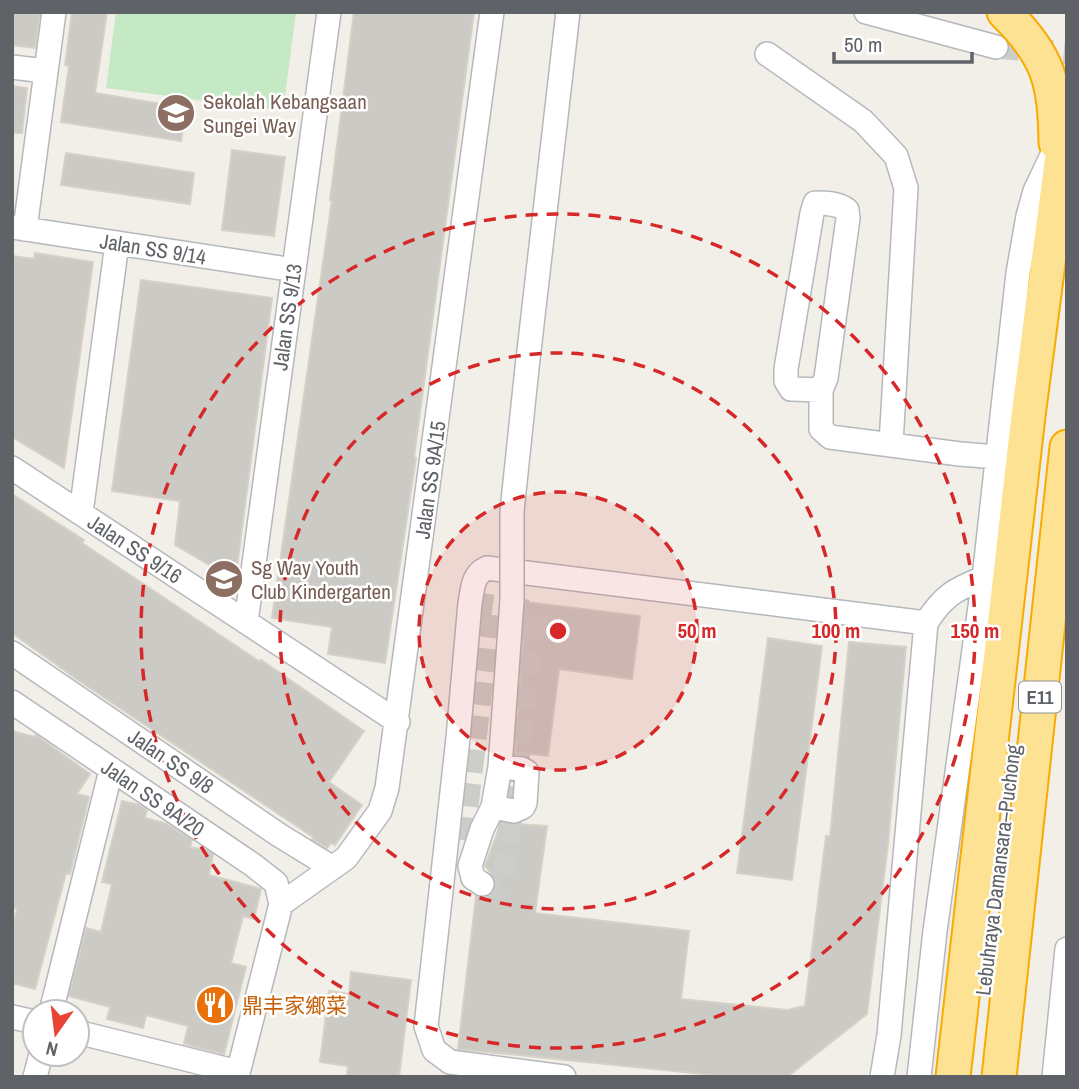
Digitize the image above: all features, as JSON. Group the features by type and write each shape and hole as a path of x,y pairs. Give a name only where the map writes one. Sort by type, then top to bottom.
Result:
{"highway":[{"path":"953,1077 1027,416 1058,194 1062,132 1056,100 1043,63 1032,44 1004,12"},
{"name":"Lebuhraya Damansara–Puchong","path":"999,1077 1002,947 1067,245"},
{"name":"Lebuhraya Damansara–Puchong","path":"972,1077 1002,947 1067,447"},
{"path":"1014,1077 1067,636"}],"street":[{"path":"19,228 54,12"},
{"name":"Jalan SS 9/13","path":"246,622 329,12"},
{"name":"Jalan SS 9A/15","path":"281,904 346,858 380,811 387,788 492,12"},
{"path":"482,884 474,877 470,866 482,829 493,807 500,767 512,600 512,511 568,12"},
{"path":"866,12 996,47"},
{"path":"767,54 863,121 896,156 903,177 906,188 891,444"},
{"path":"12,67 45,71"},
{"path":"919,1077 935,931 984,578 1018,273 1035,191 1062,132"},
{"path":"821,390 791,389 786,381 815,203 843,206 847,210 848,218 826,377 821,390 821,429 830,437 997,457"},
{"name":"Jalan SS 9/14","path":"19,228 294,270"},
{"path":"81,513 117,243"},
{"name":"Jalan SS 9/16","path":"12,468 397,722"},
{"path":"564,1077 483,1072 450,1062 434,1050 426,1026 473,581 478,572 487,568 926,622"},
{"path":"881,1077 889,1035 926,622 940,602 957,588 984,578"},
{"name":"Jalan SS 9/8","path":"12,653 279,835 331,867"},
{"name":"Jalan SS 9A/20","path":"12,702 253,865 276,883 281,904"},
{"path":"54,998 111,770"},
{"path":"253,865 279,835"},
{"path":"91,1036 238,1074 281,904"},
{"path":"1054,1077 1067,949"}],"green space":[{"path":"116,12 296,12 283,111 106,88"}],"building":[{"path":"12,12 40,12 35,48 12,45"},
{"path":"72,12 107,12 95,93 186,108 181,141 61,122 69,66 65,65"},
{"path":"354,12 474,12 414,457 416,458 385,663 328,654 332,627 272,618 332,200"},
{"path":"12,86 27,88 22,133 12,133"},
{"path":"232,150 285,157 274,236 222,230"},
{"path":"66,153 194,173 190,204 61,185"},
{"path":"35,253 93,262 64,468 12,437 12,256 34,259"},
{"path":"141,280 272,298 237,567 218,570 175,545 180,501 112,491"},
{"path":"12,494 364,731 329,782 362,805 335,845 331,843 327,848 312,839 313,837 12,633"},
{"path":"526,602 640,616 632,679 559,669 548,756 515,752"},
{"path":"768,638 822,646 792,880 737,873"},
{"path":"849,642 906,647 888,844 867,1014 787,1077 732,1077 458,1049 476,896 489,896 496,886 494,877 485,866 501,823 547,826 535,913 689,931 681,999 787,1010 805,1006 826,836 830,837"},
{"path":"12,731 34,737 36,735 90,774 77,794 89,797 70,874 66,873 35,989 12,983 12,929 17,909 12,907"},
{"path":"122,801 140,805 147,810 145,818 167,824 192,840 190,847 208,851 213,855 209,875 261,889 254,919 243,916 231,963 246,967 224,1054 184,1044 188,1026 146,1015 143,1028 107,1019 110,1007 91,1002 91,998 69,996 86,928 101,932 112,884 102,882"},
{"path":"351,972 411,980 399,1077 347,1075 348,1066 320,1062 329,991 349,994"}],"tunnel":[{"path":"996,47 1067,53"},
{"path":"470,603 526,611 535,619 503,881 499,887 482,884"},
{"path":"463,840 491,605"}],"place":[{"name":"Sekolah Kebangsaan Sungei Way","path":"176,113"},
{"name":"Sg Way Youth Club Kindergarten","path":"224,579"},
{"name":"鼎丰家鄉菜","path":"215,1005"}]}
